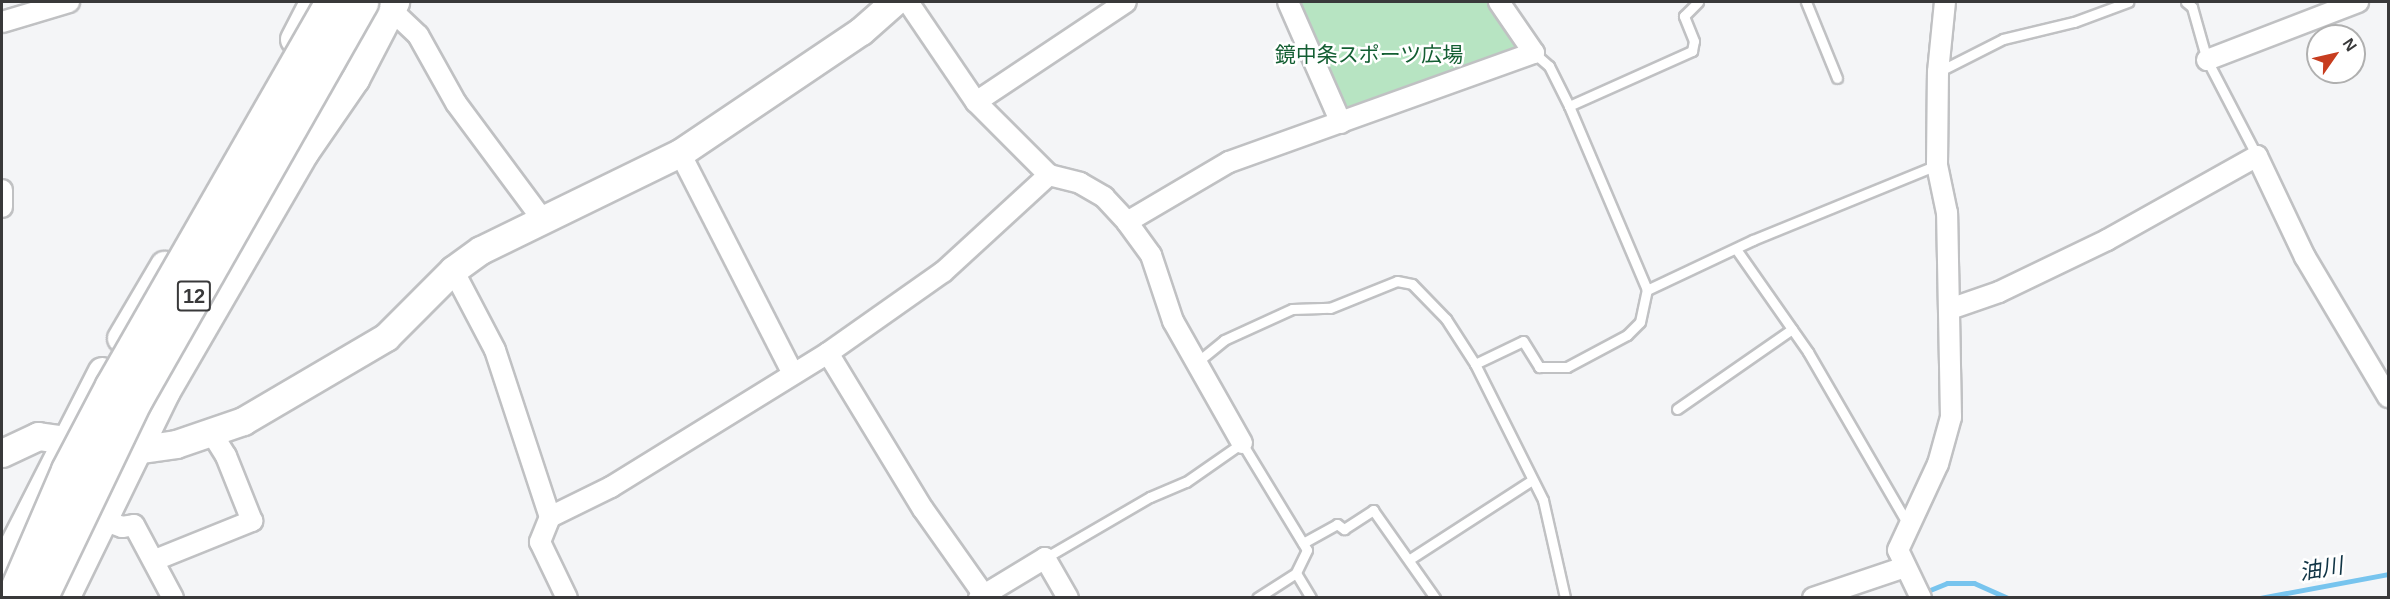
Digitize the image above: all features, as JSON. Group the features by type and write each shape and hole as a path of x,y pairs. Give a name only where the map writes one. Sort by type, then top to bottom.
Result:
{"highway":[{"name":"12","path":"13,597 68,470 111,386 332,2"},
{"name":"12","path":"40,597 135,400 383,3"}],"street":[{"path":"2,22 69,2"},
{"path":"2,567 63,441 143,298 251,121 313,2"},
{"path":"2,453 20,441 38,436 135,450 207,434 243,421 387,337 453,270 543,220 680,153 861,31 894,2"},
{"path":"908,2 976,102 1049,175 1080,183 1104,197 1127,222 1151,255 1173,321 1242,443"},
{"path":"976,102 1126,2"},
{"path":"1288,2 1341,123"},
{"path":"1127,222 1229,162 1534,53 1499,2"},
{"path":"1921,597 1898,550 1907,523 1938,464 1951,417 1947,213 1937,165 1938,72 1945,2"},
{"path":"2207,60 2358,2"},
{"path":"64,597 135,450 166,392 304,153 355,79 383,3 418,34 456,103 543,220"},
{"path":"680,153 793,374"},
{"path":"1950,309 1999,292 2108,240 2257,156 2305,257 2388,397"},
{"path":"550,517 611,487 828,353 943,272 1049,175"},
{"path":"2,190 2,207"},
{"path":"453,270 495,350 550,517 540,542 567,597"},
{"path":"828,353 923,509 982,596 1045,558 1068,597"},
{"path":"155,560 252,520 226,456 207,434 170,417 165,407 166,392"},
{"path":"103,520 122,527 134,525 173,597"},
{"path":"1813,597 1905,567"}],"lane":[{"path":"1569,106 1692,51 1694,41 1684,16 1698,2"},
{"path":"1806,2 1837,78"},
{"path":"1938,72 2003,39 2074,22 2110,5 2128,2"},
{"path":"2186,2 2192,7 2207,60 2257,156"},
{"path":"1475,364 1522,341 1539,367 1567,367 1627,336 1640,322 1647,290 1569,106 1549,66 1534,53"},
{"path":"1647,290 1736,249 1937,165"},
{"path":"1736,249 1792,329 1907,523"},
{"path":"1196,363 1224,340 1292,309 1330,308 1397,281 1412,284 1446,319 1475,364 1543,501 1565,597"},
{"path":"1677,409 1792,329"},
{"path":"1045,558 1150,497 1186,482 1242,443 1307,550 1296,573 1257,597"},
{"path":"1410,559 1532,480"},
{"path":"1304,543 1337,524 1344,529 1373,510 1435,597"},
{"path":"1296,573 1311,597"}],"green space":[{"name":"鏡中条スポーツ広場","path":"1288,2 1499,2 1524,56 1341,123"}],"waterway":[{"name":"油川","path":"2260,598 2388,574"},
{"name":"油川","path":"1925,592 1947,583 1974,583 2008,598"}]}
